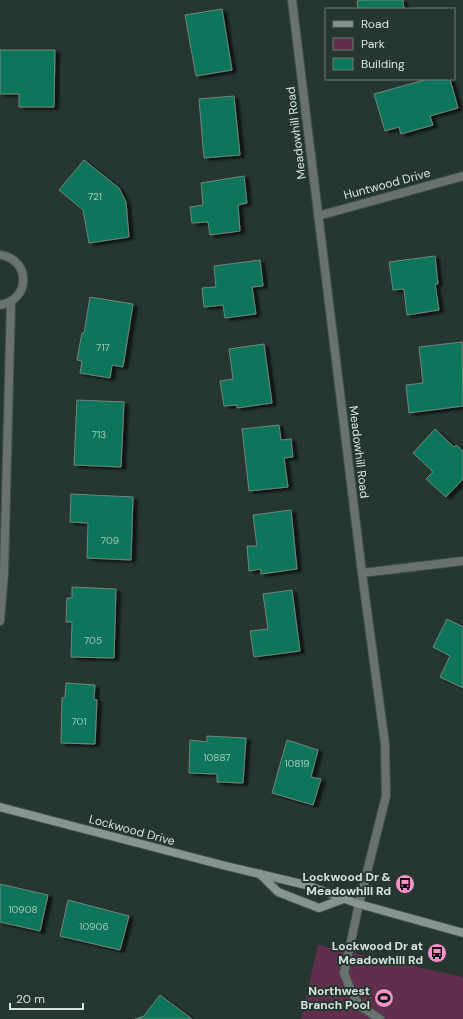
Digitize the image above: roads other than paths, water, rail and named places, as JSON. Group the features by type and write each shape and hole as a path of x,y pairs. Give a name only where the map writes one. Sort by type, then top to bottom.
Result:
{"street":[{"name":"Meadowhill Road","path":"292,0 362,573 385,744 386,796 359,904 344,973 351,991 360,1006 380,1019"},
{"name":"Huntwood Drive","path":"318,216 463,176"},
{"path":"0,256 11,258 19,266 24,275 23,286 19,295 11,302 0,305"},
{"path":"0,620 4,573 11,302"},
{"path":"362,573 463,561"},
{"name":"Lockwood Drive","path":"0,807 222,865 306,885 346,898 359,904 463,933"},
{"path":"259,873 278,892 319,908 346,898"}],"place":[{"name":"Lockwood Dr & Meadowhill Rd","path":"405,884"},
{"name":"Lockwood Dr at Meadowhill Rd","path":"437,953"},
{"name":"Northwest Branch Pool","path":"384,998"}]}
